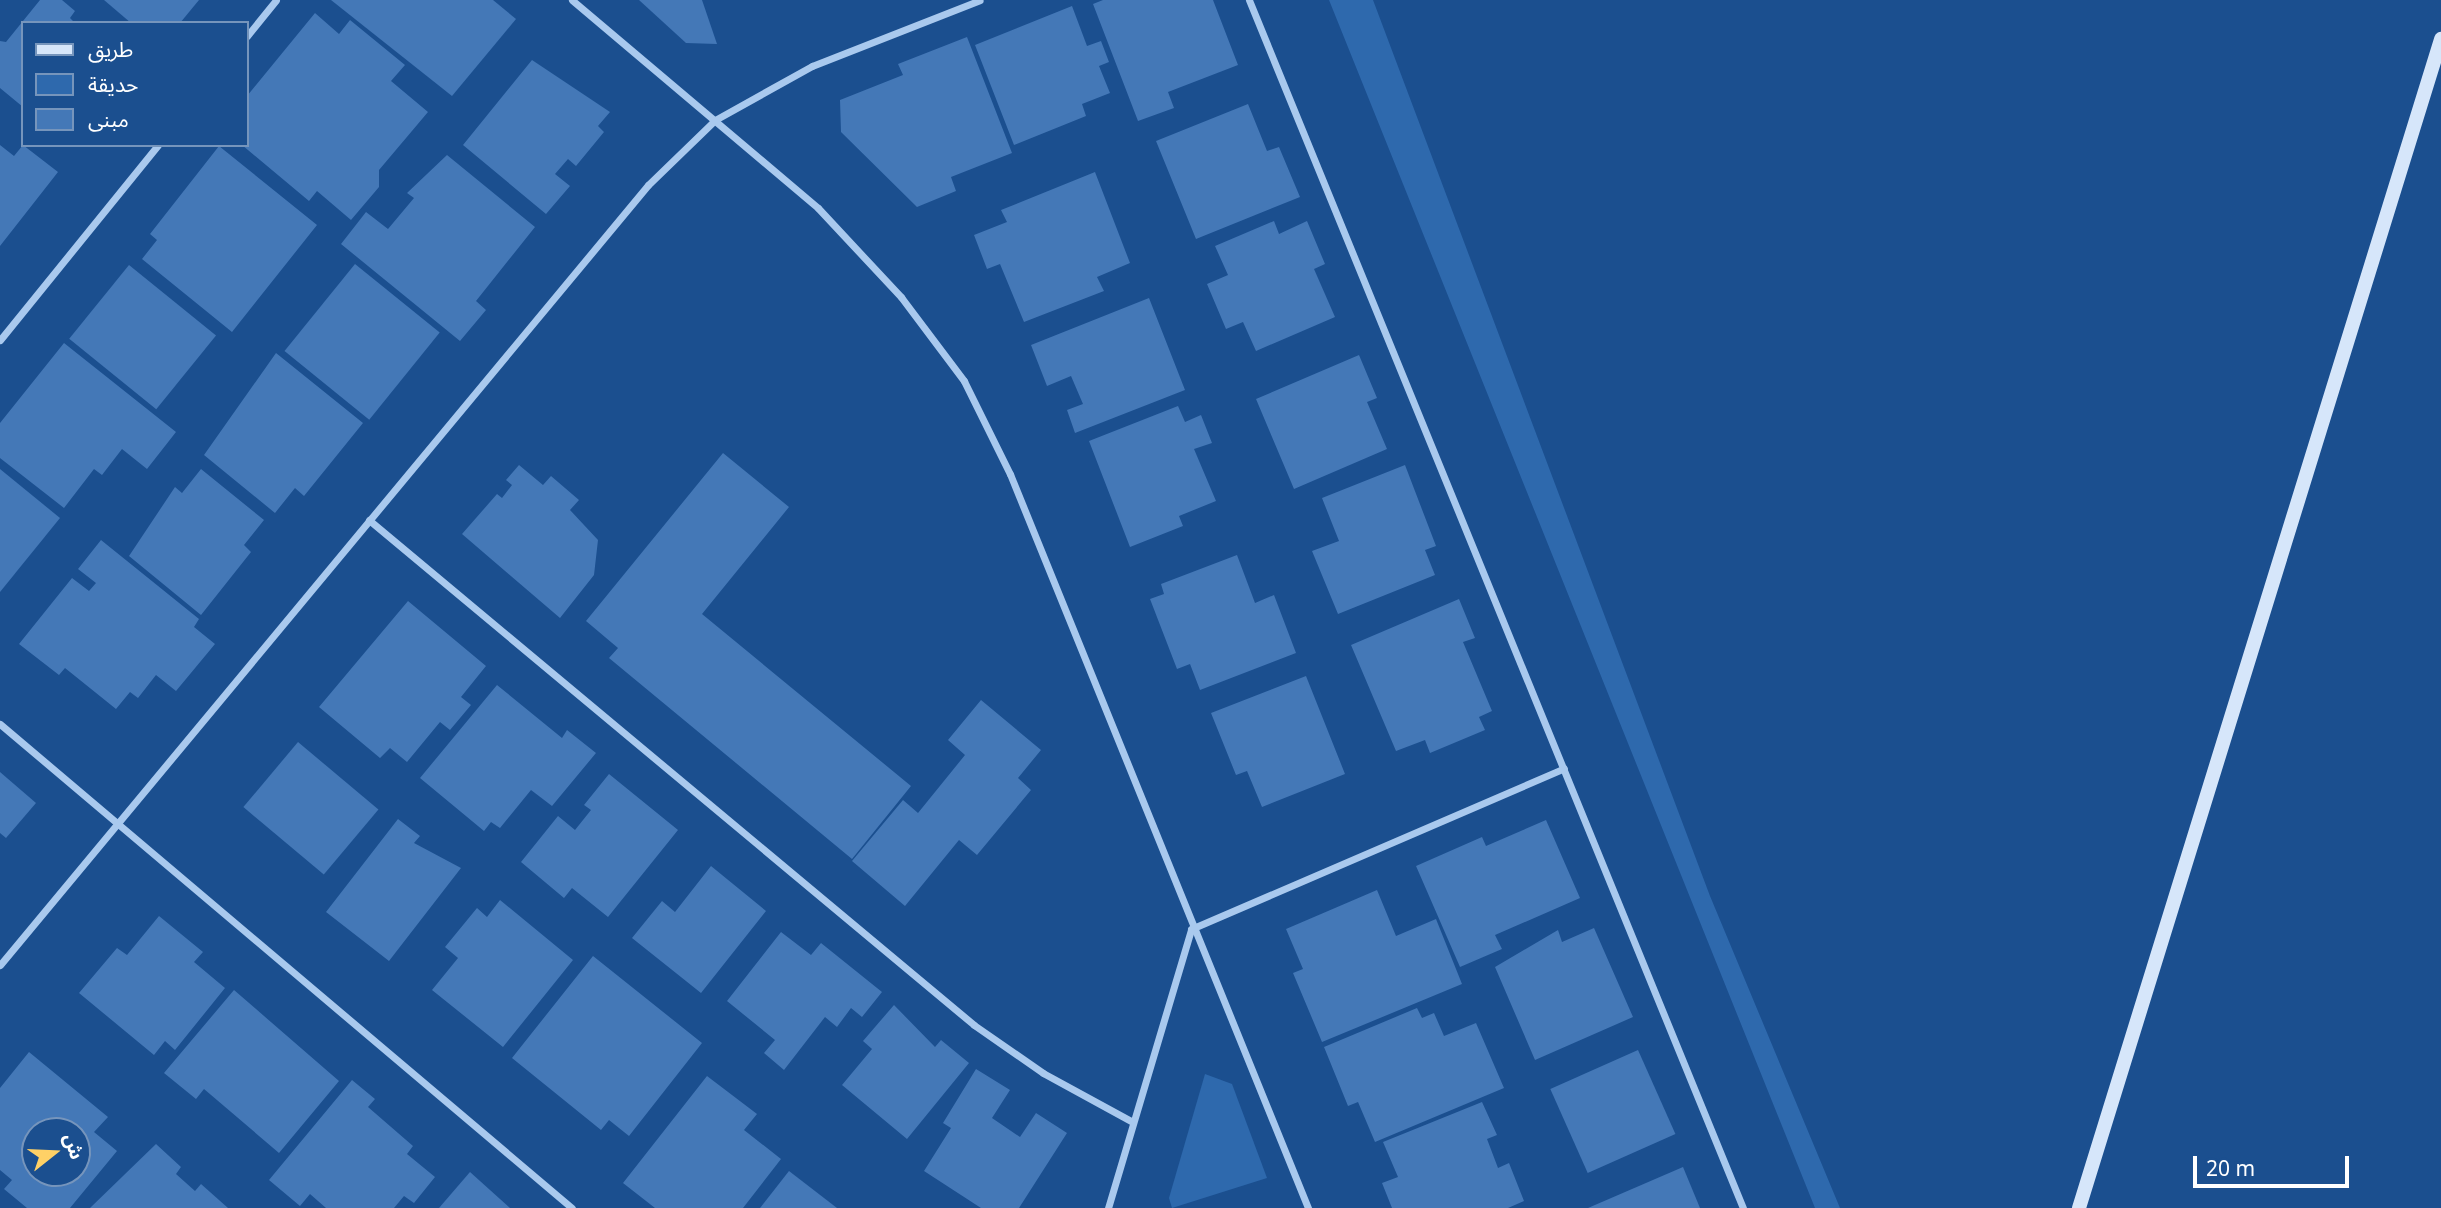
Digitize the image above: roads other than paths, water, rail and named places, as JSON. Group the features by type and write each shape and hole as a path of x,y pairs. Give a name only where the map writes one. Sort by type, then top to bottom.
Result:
{"street":[{"path":"248,35 276,0"},
{"path":"572,0 818,208 901,297 964,381 1010,474 1191,929 1308,1208"},
{"path":"0,964 648,185 715,120 812,66 980,0"},
{"path":"1250,0 1742,1208"},
{"path":"2079,1208 2441,39"},
{"path":"0,340 156,147"},
{"path":"369,520 974,1025 1043,1073 1133,1122"},
{"path":"0,724 115,826 572,1208"},
{"path":"1108,1208 1191,929 1563,768"}]}
